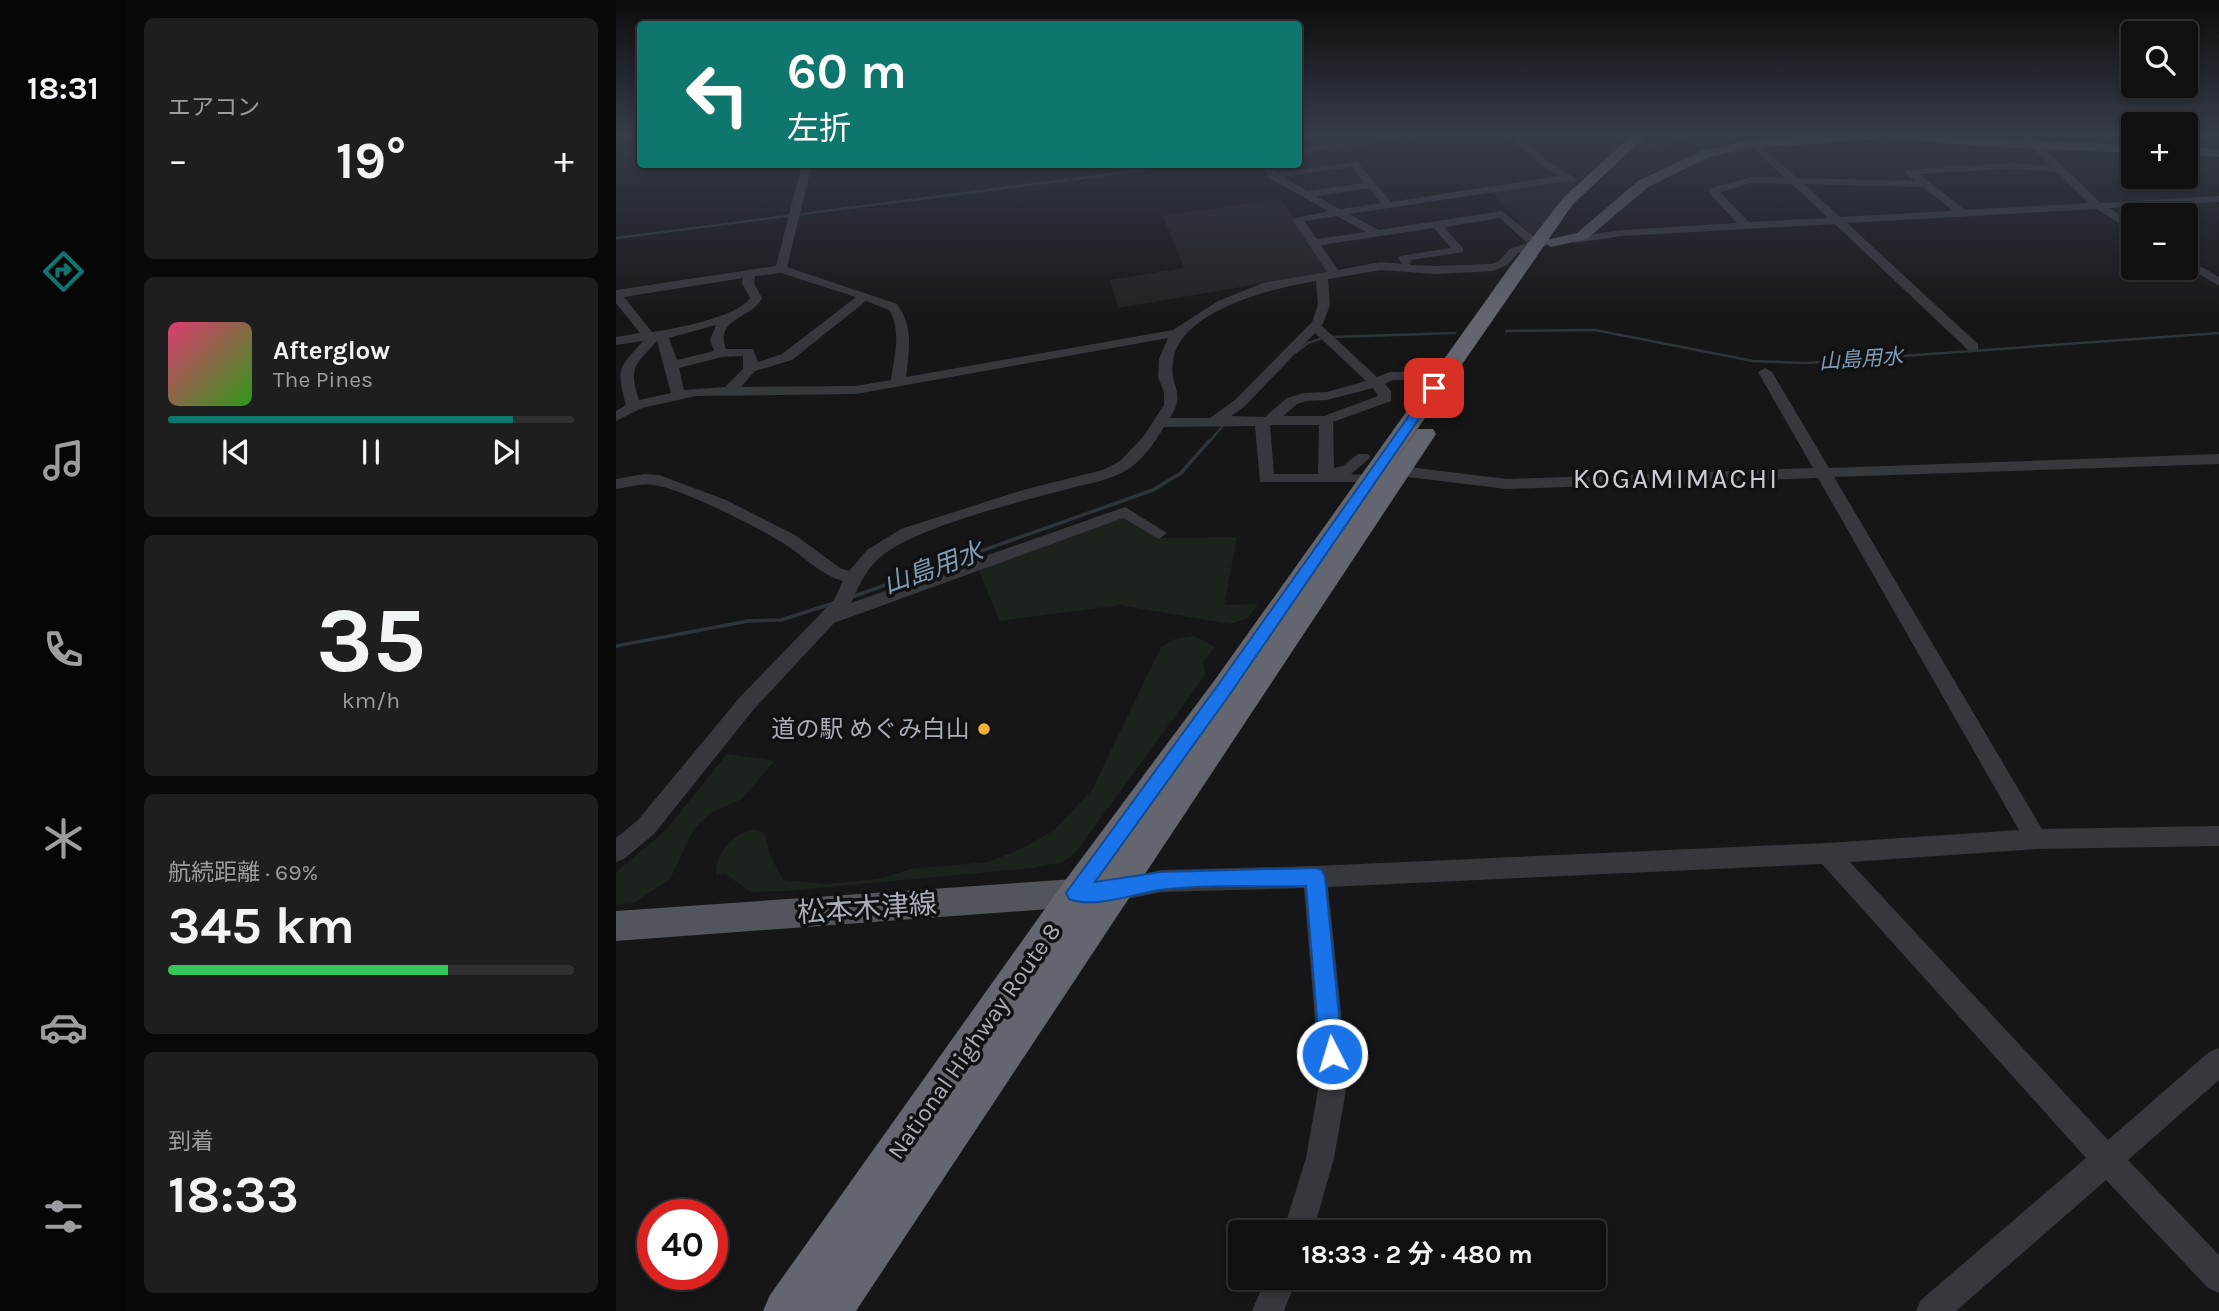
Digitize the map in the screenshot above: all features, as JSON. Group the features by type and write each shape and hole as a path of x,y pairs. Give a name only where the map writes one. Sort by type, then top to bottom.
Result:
{"highway":[{"name":"National Highway Route 8","path":"829,1311 1410,469 1553,243 1570,196"},
{"name":"National Highway Route 8","path":"786,1311 1076,893 1230,680 1367,468 1443,375 1481,320 1553,243 1589,196"}],"main road":[{"path":"1553,243 1589,232 1586,221 1625,196"},
{"name":"松本木津線","path":"616,926 1118,890"}],"street":[{"path":"781,269 799,196"},
{"path":"1310,196 1435,270 1493,267 1503,263 1514,251 1595,235 2219,199"},
{"path":"1314,243 1459,250 1437,225 1402,214 1383,196"},
{"path":"1217,420 1240,403 1315,326 1324,305 1328,274 1314,243 1297,219 1337,213 1402,214 1514,196"},
{"path":"1718,196 1746,226"},
{"path":"1812,196 1973,347"},
{"path":"1940,196 1963,214"},
{"path":"2087,196 2121,220"},
{"path":"1490,202 1553,243"},
{"path":"1437,225 1490,202"},
{"path":"617,415 634,406 678,395 856,390 1177,334 1201,316 1267,286 1381,266 1395,247 1402,214"},
{"path":"1481,320 1483,308 1503,278 1493,267"},
{"path":"616,295 781,269 893,307 900,315 902,332 898,383"},
{"path":"2198,269 2219,282"},
{"path":"616,341 654,336 726,317 753,304 756,298 748,283 750,274"},
{"path":"616,295 654,336 667,342 660,361 678,395"},
{"path":"728,392 751,368 787,357 864,296"},
{"path":"722,353 717,348 716,337 726,317"},
{"path":"1162,423 1326,420 1386,398 1384,391 1315,326"},
{"path":"616,852 646,827 747,703 827,619 873,554 907,533 1109,472 1125,464 1149,440 1171,405 1171,393 1165,377 1166,359 1177,334"},
{"path":"622,367 654,336"},
{"path":"622,367 748,352 752,360 751,368"},
{"path":"622,367 634,406"},
{"path":"1765,372 2036,839"},
{"path":"1264,422 1292,401 1304,397 1327,396 1375,383 1390,376 1443,375"},
{"path":"1327,396 1341,414"},
{"path":"1326,420 1326,476"},
{"path":"1264,422 1266,479 1326,476 1367,468"},
{"path":"1410,469 1507,484 1825,475 2219,459"},
{"path":"1326,476 1367,468"},
{"path":"616,484 645,479 659,481 720,505 789,539 834,572 846,592"},
{"path":"827,619 1125,512 1159,533"},
{"path":"1118,890 1161,881 1315,877 1828,853 2036,839 2219,836"},
{"path":"1828,853 2107,1160 2219,1277"},
{"path":"1302,1220 1321,1158 1334,1079 1315,877"},
{"path":"1932,1311 2219,1062"},
{"path":"1268,1311 1277,1290"}],"shaded area":[{"path":"1495,196 1568,196 1532,236"},
{"path":"1281,199 1329,272 1118,308 1110,280 1184,268 1163,216"},
{"path":"1126,517 1160,538 1237,537 1224,605 1258,604 1248,618 1230,624 1120,605 1000,621 977,567"},
{"path":"1194,636 1215,647 1203,662 1205,675 1076,852 1063,862 1032,868 785,891 751,892 725,874 716,875 718,859 726,846 752,829 765,833 770,855 783,880 827,884 883,878 911,869 988,862 1021,849 1054,830 1092,790 1161,647 1175,639"},
{"path":"727,754 774,761 742,799 710,813 693,830 670,879 634,903 616,905 616,872 665,831"}],"waterway":[{"path":"616,238 941,196"},
{"name":"山島用水","path":"1506,331 1595,330 1753,361 1806,363 2219,333"},
{"name":"山島用水","path":"1332,337 1455,333"},
{"name":"山島用水","path":"1295,353 1308,343 1320,339"},
{"name":"山島用水","path":"1208,443 1222,427"},
{"name":"山島用水","path":"849,598 1153,490 1181,473 1209,441"},
{"name":"山島用水","path":"616,646 748,621 781,620 834,603"}],"place":[{"name":"道の駅 めぐみ白山","path":"984,729"}],"district":[{"name":"KOGAMIMACHI","path":"1676,478"}],"route":[{"path":"1332,1054 1315,877 1161,881 1118,890 1076,893 1224,689 1434,388"}]}
